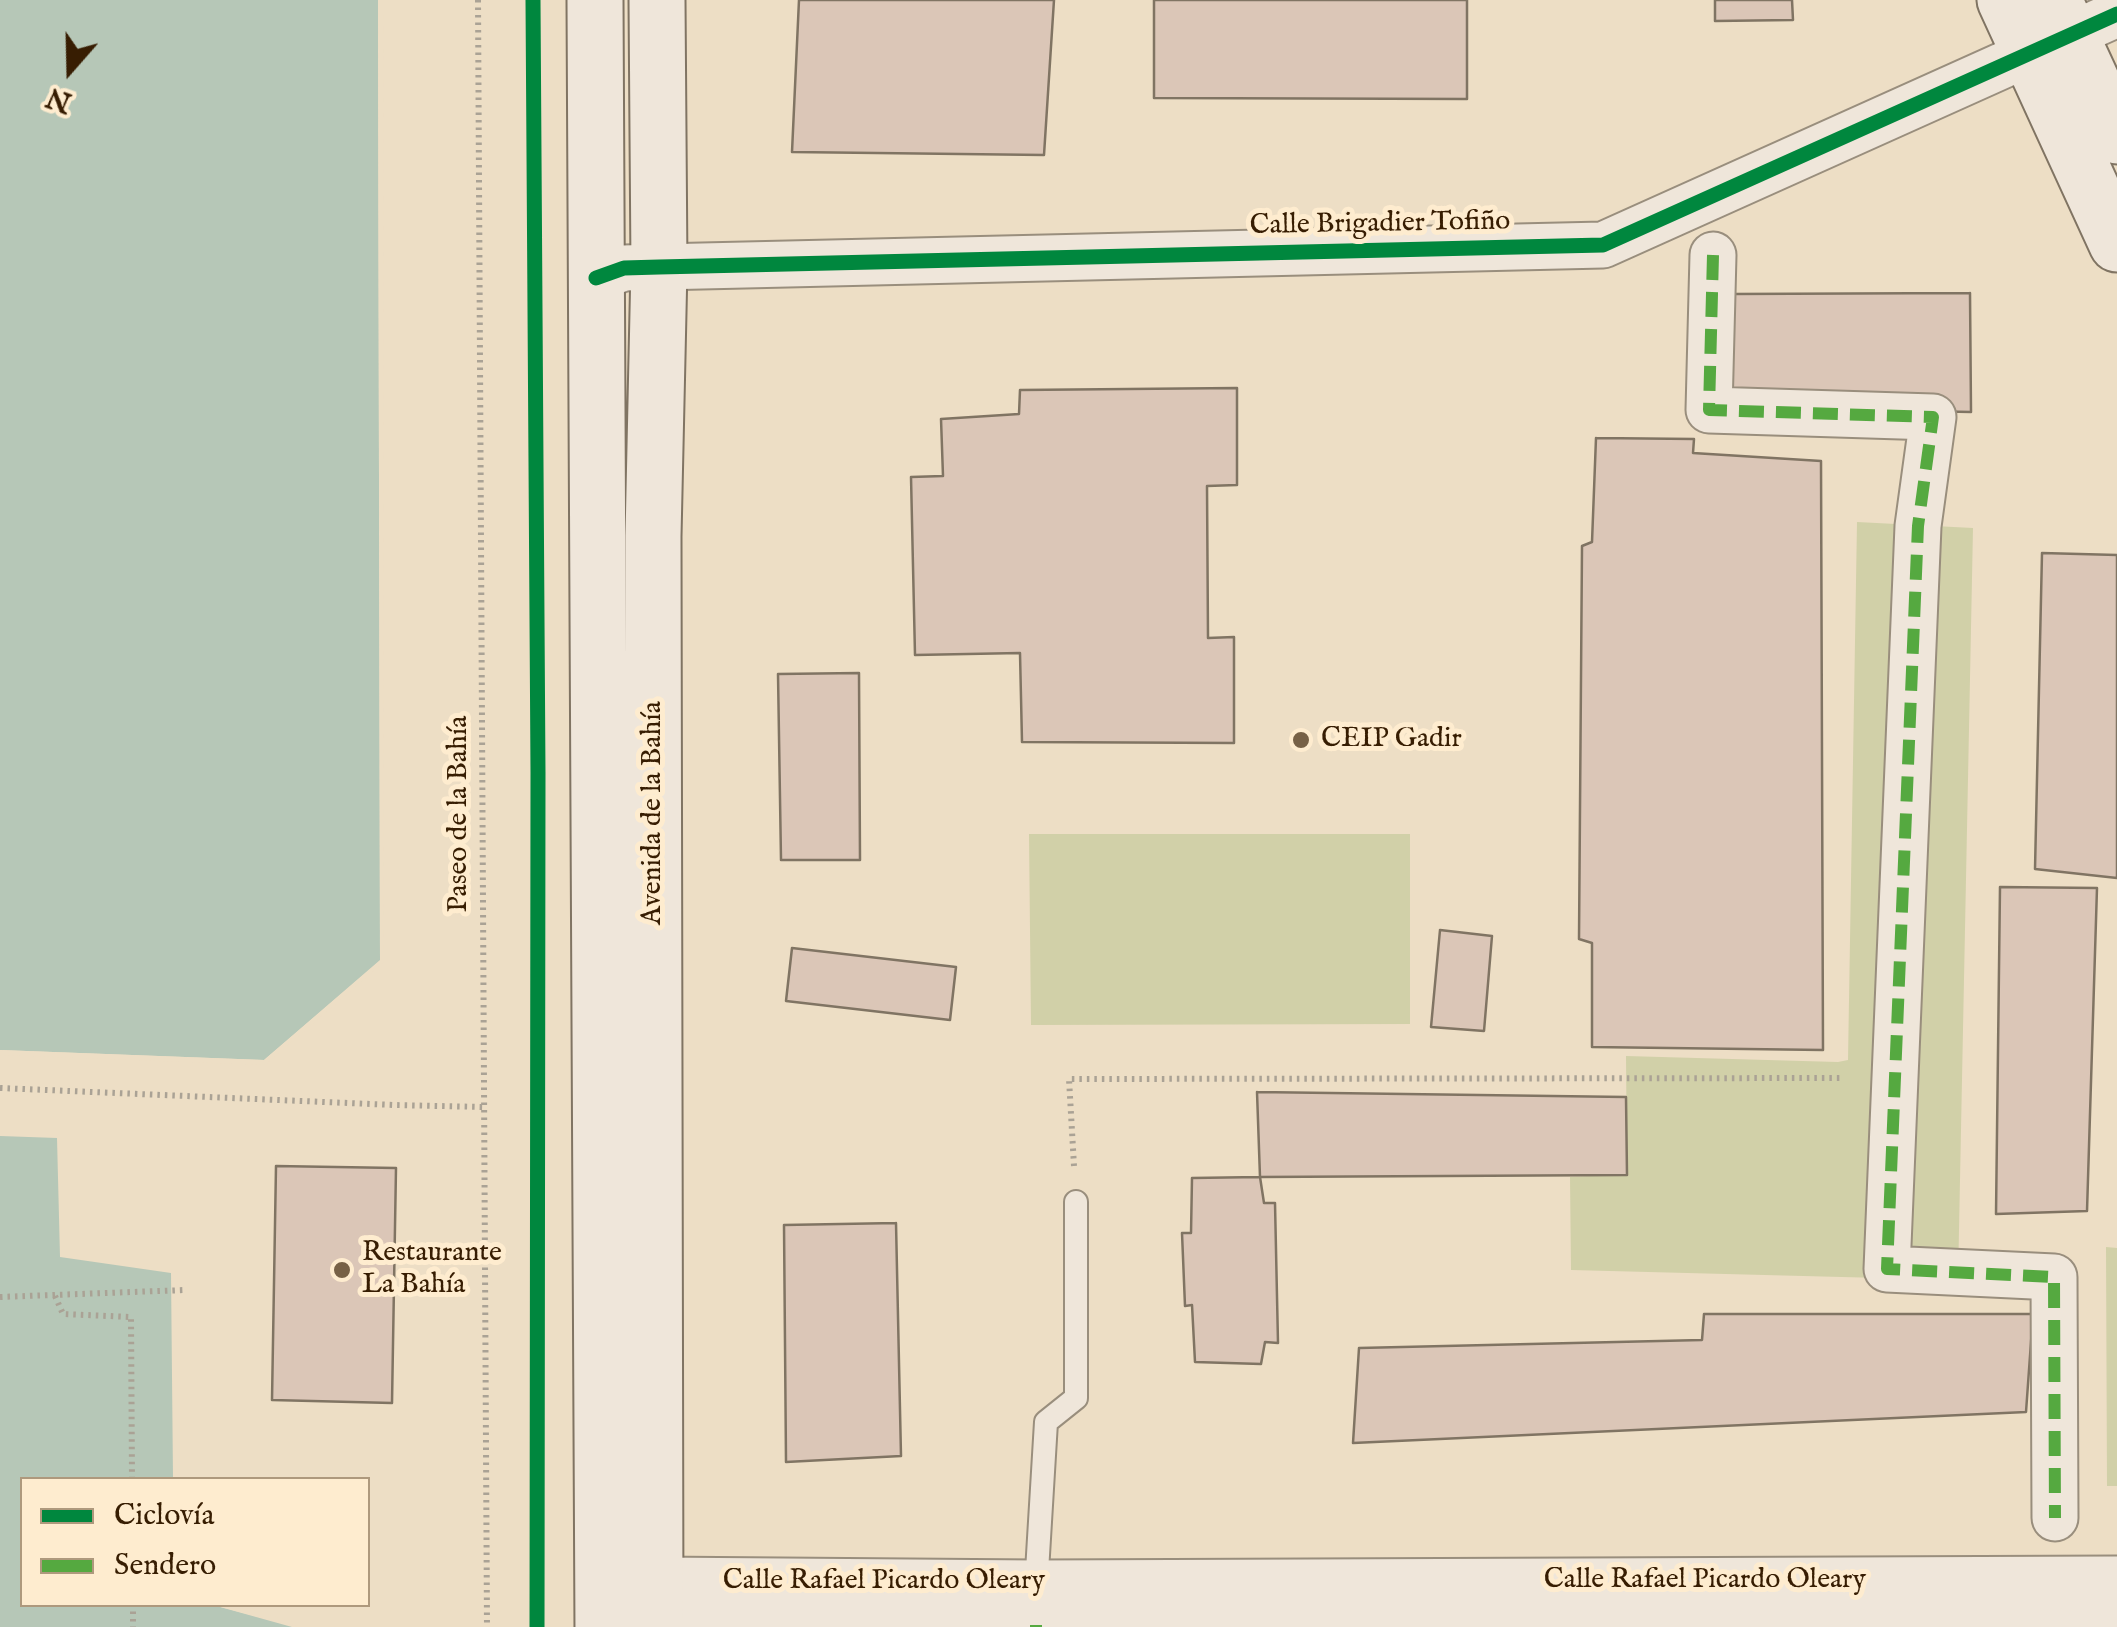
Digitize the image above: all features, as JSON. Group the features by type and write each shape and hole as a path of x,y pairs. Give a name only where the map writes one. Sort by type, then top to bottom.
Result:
{"main road":[{"name":"Avenida de la Bahía","path":"596,0 596,278 642,1613"},
{"name":"Avenida de la Bahía","path":"642,1613 652,536 659,267 657,0"},
{"path":"2004,0 2068,26 2117,136"},
{"path":"2068,26 2117,244"}],"street":[{"name":"Calle Brigadier Tofiño","path":"596,278 624,268 1603,245 2068,26"},
{"path":"1713,255 1708,410 1933,417 1918,526 1887,1269 2054,1276 2055,1518"},
{"name":"Calle Rafael Picardo Oleary","path":"642,1613 1292,1611 2117,1579"},
{"name":"Calle Rafael Picardo Oleary","path":"1292,1611 1512,1620 2117,1618"}],"lane":[{"path":"1036,1612 1046,1422 1076,1398 1076,1202"}],"path":[{"path":"1076,1202 1068,1079 1895,1078"},
{"path":"0,1088 484,1107"},
{"path":"0,1297 185,1290"},
{"path":"55,1296 63,1314 131,1317 132,1477"}],"green space":[{"path":"1857,522 1973,528 1958,1280 1571,1270 1570,1177 1627,1174 1626,1056 1848,1060"},
{"path":"1029,834 1410,834 1410,1024 1031,1025"},
{"path":"2106,1247 2117,1248 2117,1486 2107,1486"}],"shaded area":[{"path":"0,0 378,0 380,961 264,1060 0,1050"},
{"path":"0,1136 57,1138 60,1257 171,1273 173,1477 20,1477 20,1607 220,1607 292,1627 0,1627"}],"pier":[{"path":"378,0 383,0 384,962 265,1065 0,1055 0,1050 264,1060 380,960"},
{"path":"221,1607 242,1607 294,1622 297,1627"}],"building":[{"path":"799,0 1054,0 1044,155 792,152"},
{"path":"1154,0 1467,0 1467,99 1154,98"},
{"path":"1715,0 1792,0 1793,20 1715,21"},
{"path":"1970,293 1971,412 1730,407 1733,294"},
{"path":"1237,388 1237,485 1207,486 1208,638 1234,637 1234,743 1022,742 1020,653 915,655 911,477 943,476 941,419 1019,414 1020,390"},
{"path":"1596,438 1694,439 1693,453 1821,461 1823,1050 1592,1047 1592,943 1579,939 1582,546 1592,542"},
{"path":"2042,553 2117,555 2117,878 2035,869"},
{"path":"859,673 860,860 781,860 778,674"},
{"path":"2000,887 2097,888 2087,1211 1996,1214"},
{"path":"1440,930 1492,936 1484,1031 1431,1027"},
{"path":"792,948 956,967 950,1020 786,1001"},
{"path":"1257,1092 1626,1097 1627,1175 1260,1177"},
{"path":"276,1166 396,1168 392,1403 272,1400"},
{"path":"1260,1177 1264,1203 1275,1203 1278,1343 1265,1342 1261,1364 1195,1362 1192,1305 1185,1306 1182,1233 1191,1233 1192,1178"},
{"path":"896,1223 901,1456 786,1462 784,1225"},
{"path":"1704,1314 2033,1314 2026,1412 1353,1443 1359,1348 1702,1340"}],"marked path":[{"path":"1713,255 1709,410 1933,417 1918,526 1887,1269 2054,1277 2055,1518"}],"cycle path":[{"path":"533,0 538,772 537,1627"},
{"path":"596,278 624,268 1603,245 2117,14"}],"place":[{"name":"CEIP Gadir","path":"1301,740"},
{"name":"Restaurante La Bahía","path":"342,1270"}]}
